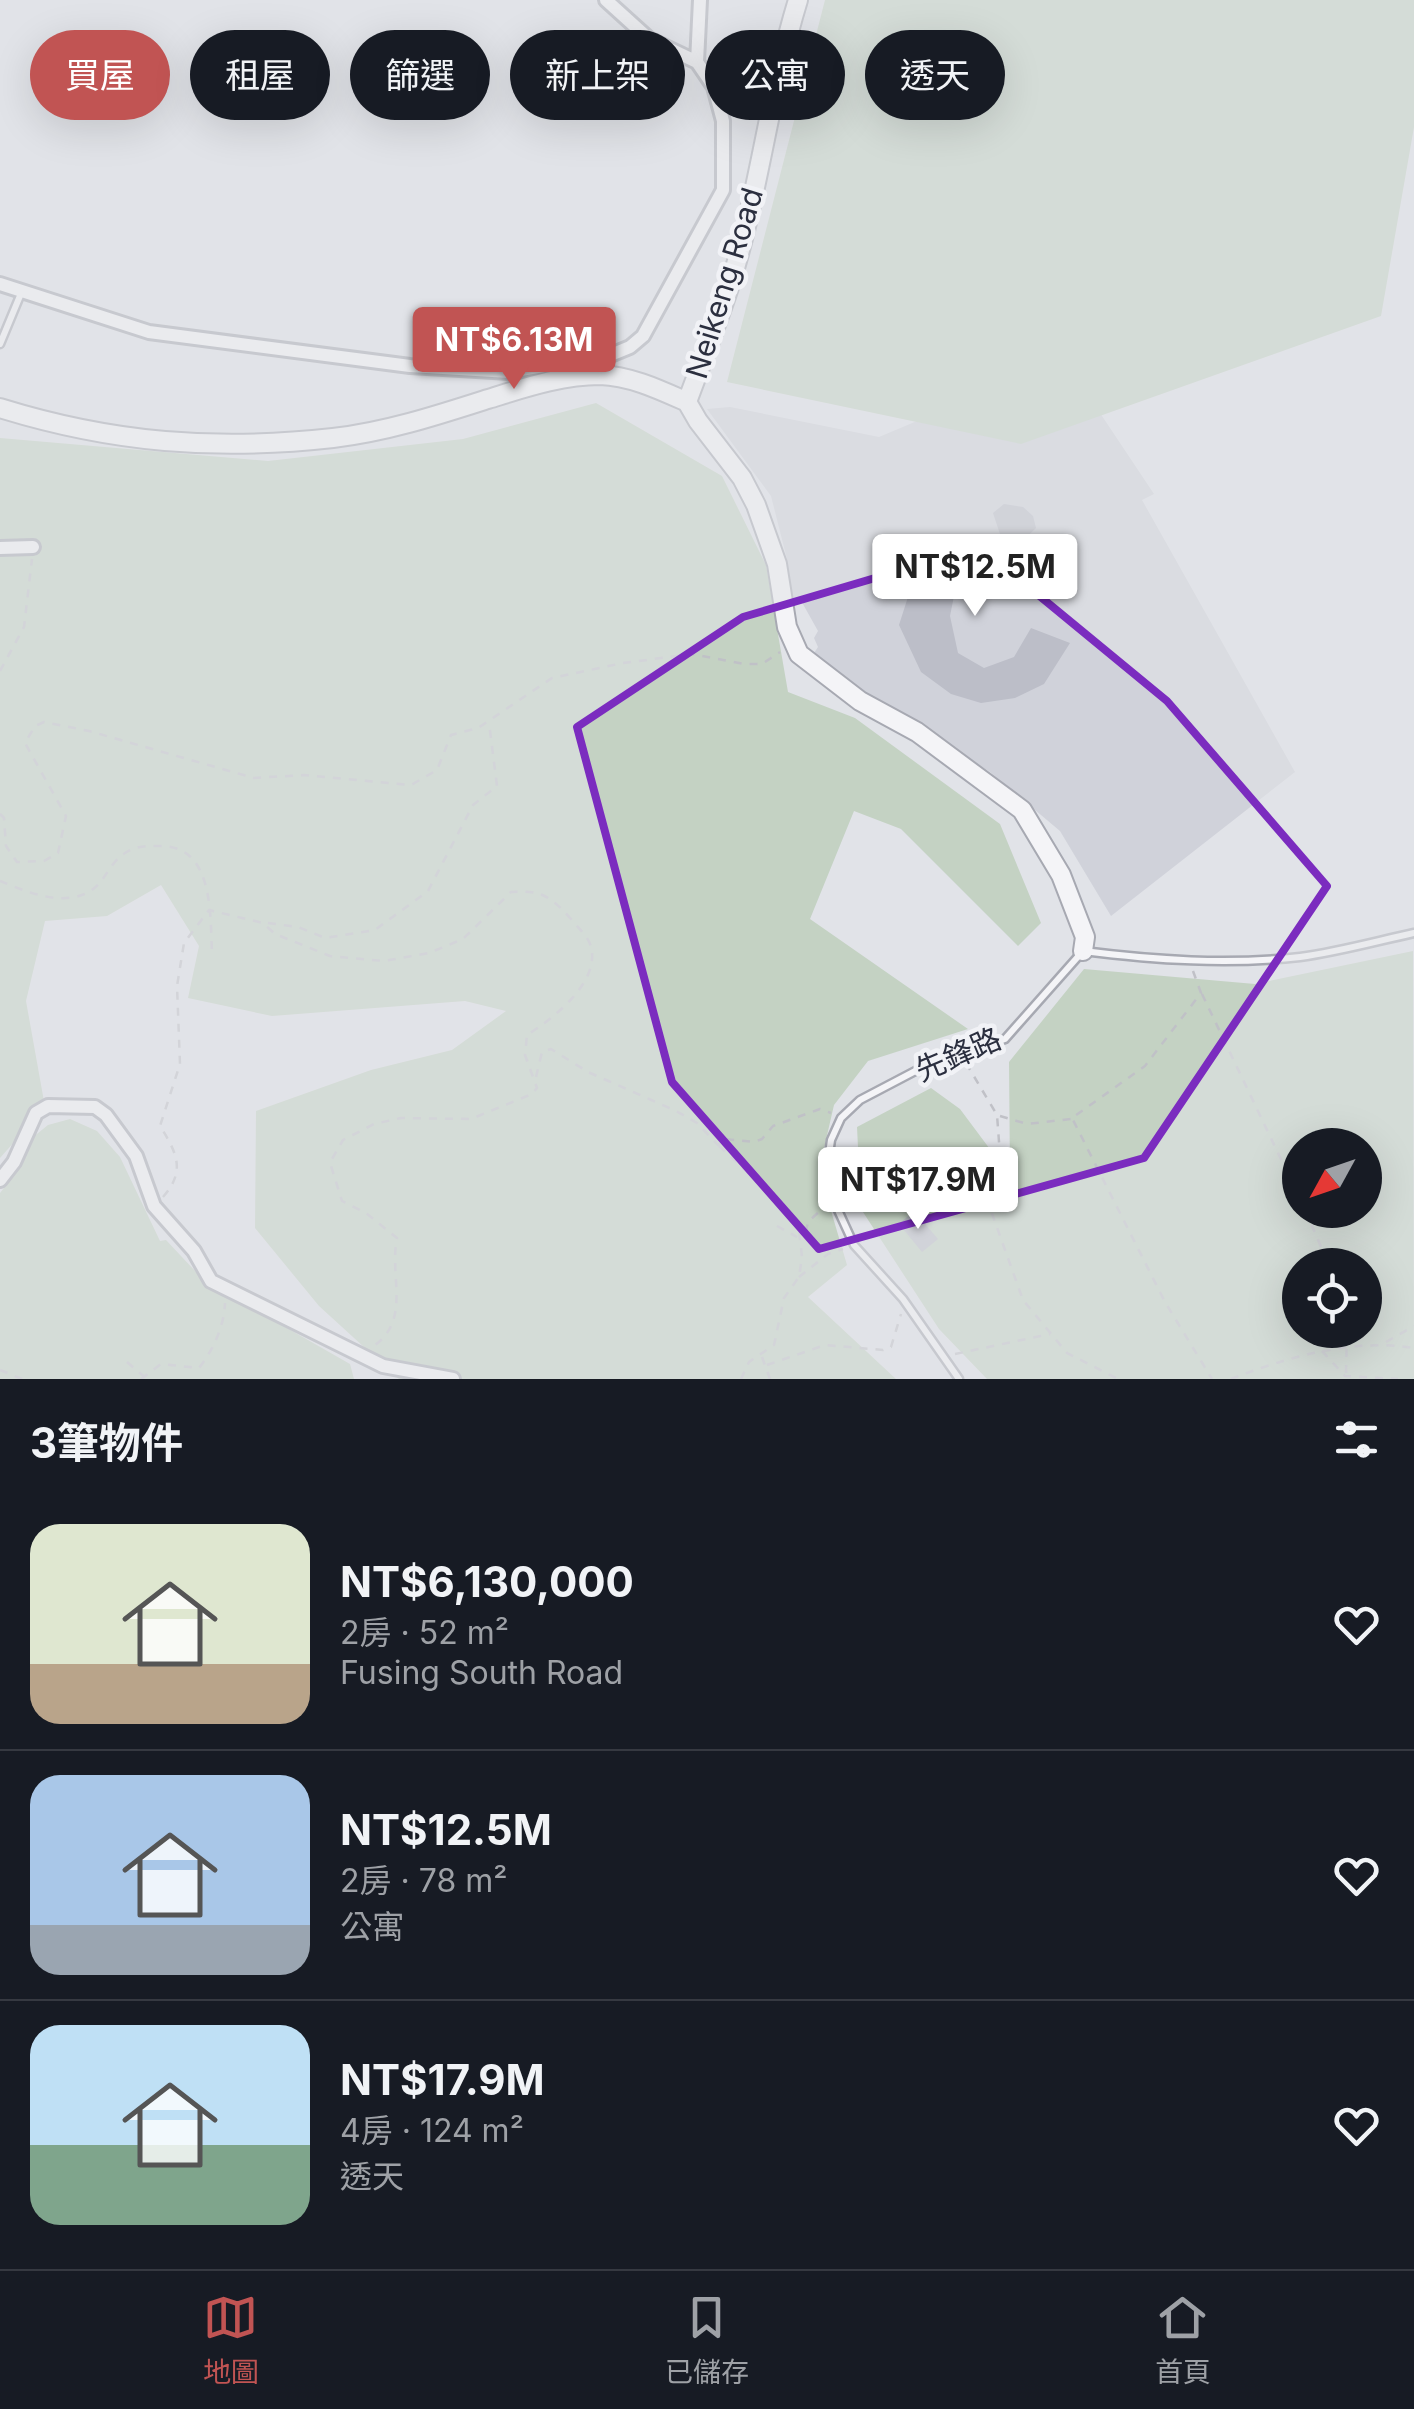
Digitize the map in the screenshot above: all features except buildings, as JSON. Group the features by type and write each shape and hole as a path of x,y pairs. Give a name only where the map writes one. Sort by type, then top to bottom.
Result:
{"street":[{"path":"0,284 149,332 410,366 509,372 612,354 630,347 644,336 724,190 723,121 714,87 697,62 649,38 606,0"},
{"path":"697,62 700,0"},
{"name":"Neikeng Road","path":"798,0 779,62 766,136 732,277 688,402 742,478 756,505 771,542 786,627 799,654 860,701 918,732 1022,810 1061,875 1085,936 1083,951"},
{"path":"0,408 52,424 117,436 172,444 214,444 334,438 413,422 558,379 587,376 647,384 688,402"},
{"path":"0,548 33,547"},
{"path":"0,1180 14,1162 36,1113 48,1106 95,1107 106,1115 136,1156 154,1206 194,1251 212,1280 364,1358 404,1372 454,1379"}],"lane":[{"path":"0,344 22,292"},
{"path":"1083,951 1152,960 1302,956 1414,932"},
{"name":"先鋒路","path":"841,1118 860,1100 906,1076 1005,1040 1083,951"},
{"path":"841,1118 831,1140 827,1168 832,1197 854,1245 903,1299 959,1379"}],"path":[{"path":"0,671 24,628 33,547"},
{"path":"0,814 4,818 6,846 17,862 44,861 58,853 66,816 25,743 35,726 44,722 254,778 304,775 411,785 438,770 451,735 489,722 552,678 692,654 762,664 794,642"},
{"path":"209,910 298,927 324,938 375,930 428,891 473,805 496,786 489,722"},
{"path":"0,881 34,893 70,898 97,888 127,851 139,846 172,846 184,851 205,875 212,952"},
{"path":"263,923 276,934 330,956 384,961 464,939 511,892 537,890 558,905 590,941 593,963 579,989 546,1023 527,1035 525,1055 538,1088 532,1094 471,1118 401,1118 374,1124 338,1144 331,1166 342,1200 397,1238 393,1256 396,1318 386,1338 370,1348 364,1358"},
{"path":"154,1206 176,1182 178,1162 160,1126 180,1064 177,986 184,943 209,910"},
{"path":"1188,960 1282,1162"},
{"path":"997,1116 1027,1124 1072,1118 1145,1066 1201,993"},
{"path":"536,1082 542,1052 551,1049 588,1072 697,1123 754,1178"},
{"path":"960,1055 997,1116 1000,1155 990,1208 1024,1300 1067,1353 1118,1379"},
{"path":"718,1145 725,1139 754,1142 774,1126 820,1108 841,1118"},
{"path":"1072,1118 1166,1302 1212,1379"},
{"path":"799,1277 799,1230 806,1231 808,1222 818,1216 832,1197"},
{"path":"777,1226 798,1237"},
{"path":"762,1356 774,1345 784,1298 799,1277 828,1254 854,1245"},
{"path":"128,1362 145,1378 162,1364 199,1368 212,1350 224,1315 225,1301 212,1280"},
{"path":"767,1365 825,1345 864,1350 891,1347 901,1320 903,1299"},
{"path":"1385,1343 1414,1326"},
{"path":"946,1360 960,1351 1051,1334"},
{"path":"1382,1343 1414,1348"},
{"path":"1231,1379 1322,1351 1349,1348 1346,1376"},
{"path":"1322,1351 1346,1376 1398,1379"},
{"path":"741,1379 749,1362 760,1358 758,1352 770,1379"},
{"path":"0,1370 22,1379"}],"highlighted area":[{"path":"980,547 1167,701 1327,886 1144,1158 819,1249 672,1082 577,727 743,617"}],"shaded area":[{"path":"1064,359 1154,494 1142,500 1295,772 1111,916 1060,831 990,772 812,656 818,647 814,638 818,631 799,597 791,601 787,559 771,496 707,409 730,407 879,437"}],"green space":[{"path":"825,0 1414,0 1414,127 1381,316 1021,444 727,382 794,120 845,120 845,30 817,30"},
{"path":"596,403 722,476 766,565 788,692 855,718 1000,824 1041,923 1018,946 901,829 854,811 810,919 968,1029 868,1061 834,1105 819,1170 847,1265 808,1297 896,1379 399,1379 319,1306 255,1228 256,1111 371,1070 452,1050 506,1011 465,1001 272,1016 188,998 199,946 161,885 107,916 45,921 26,1001 45,1107 0,1158 0,438 268,461 463,439"},
{"path":"1413,951 1414,1379 987,1379 939,1329 861,1209 857,1127 931,1088 960,1109 1010,1176 1009,1062 1084,969 1255,984"},
{"path":"70,1119 97,1131 120,1157 160,1241 166,1240 197,1273 243,1303 350,1364 354,1379 0,1379 0,1193 16,1173 22,1146 48,1125"}]}
